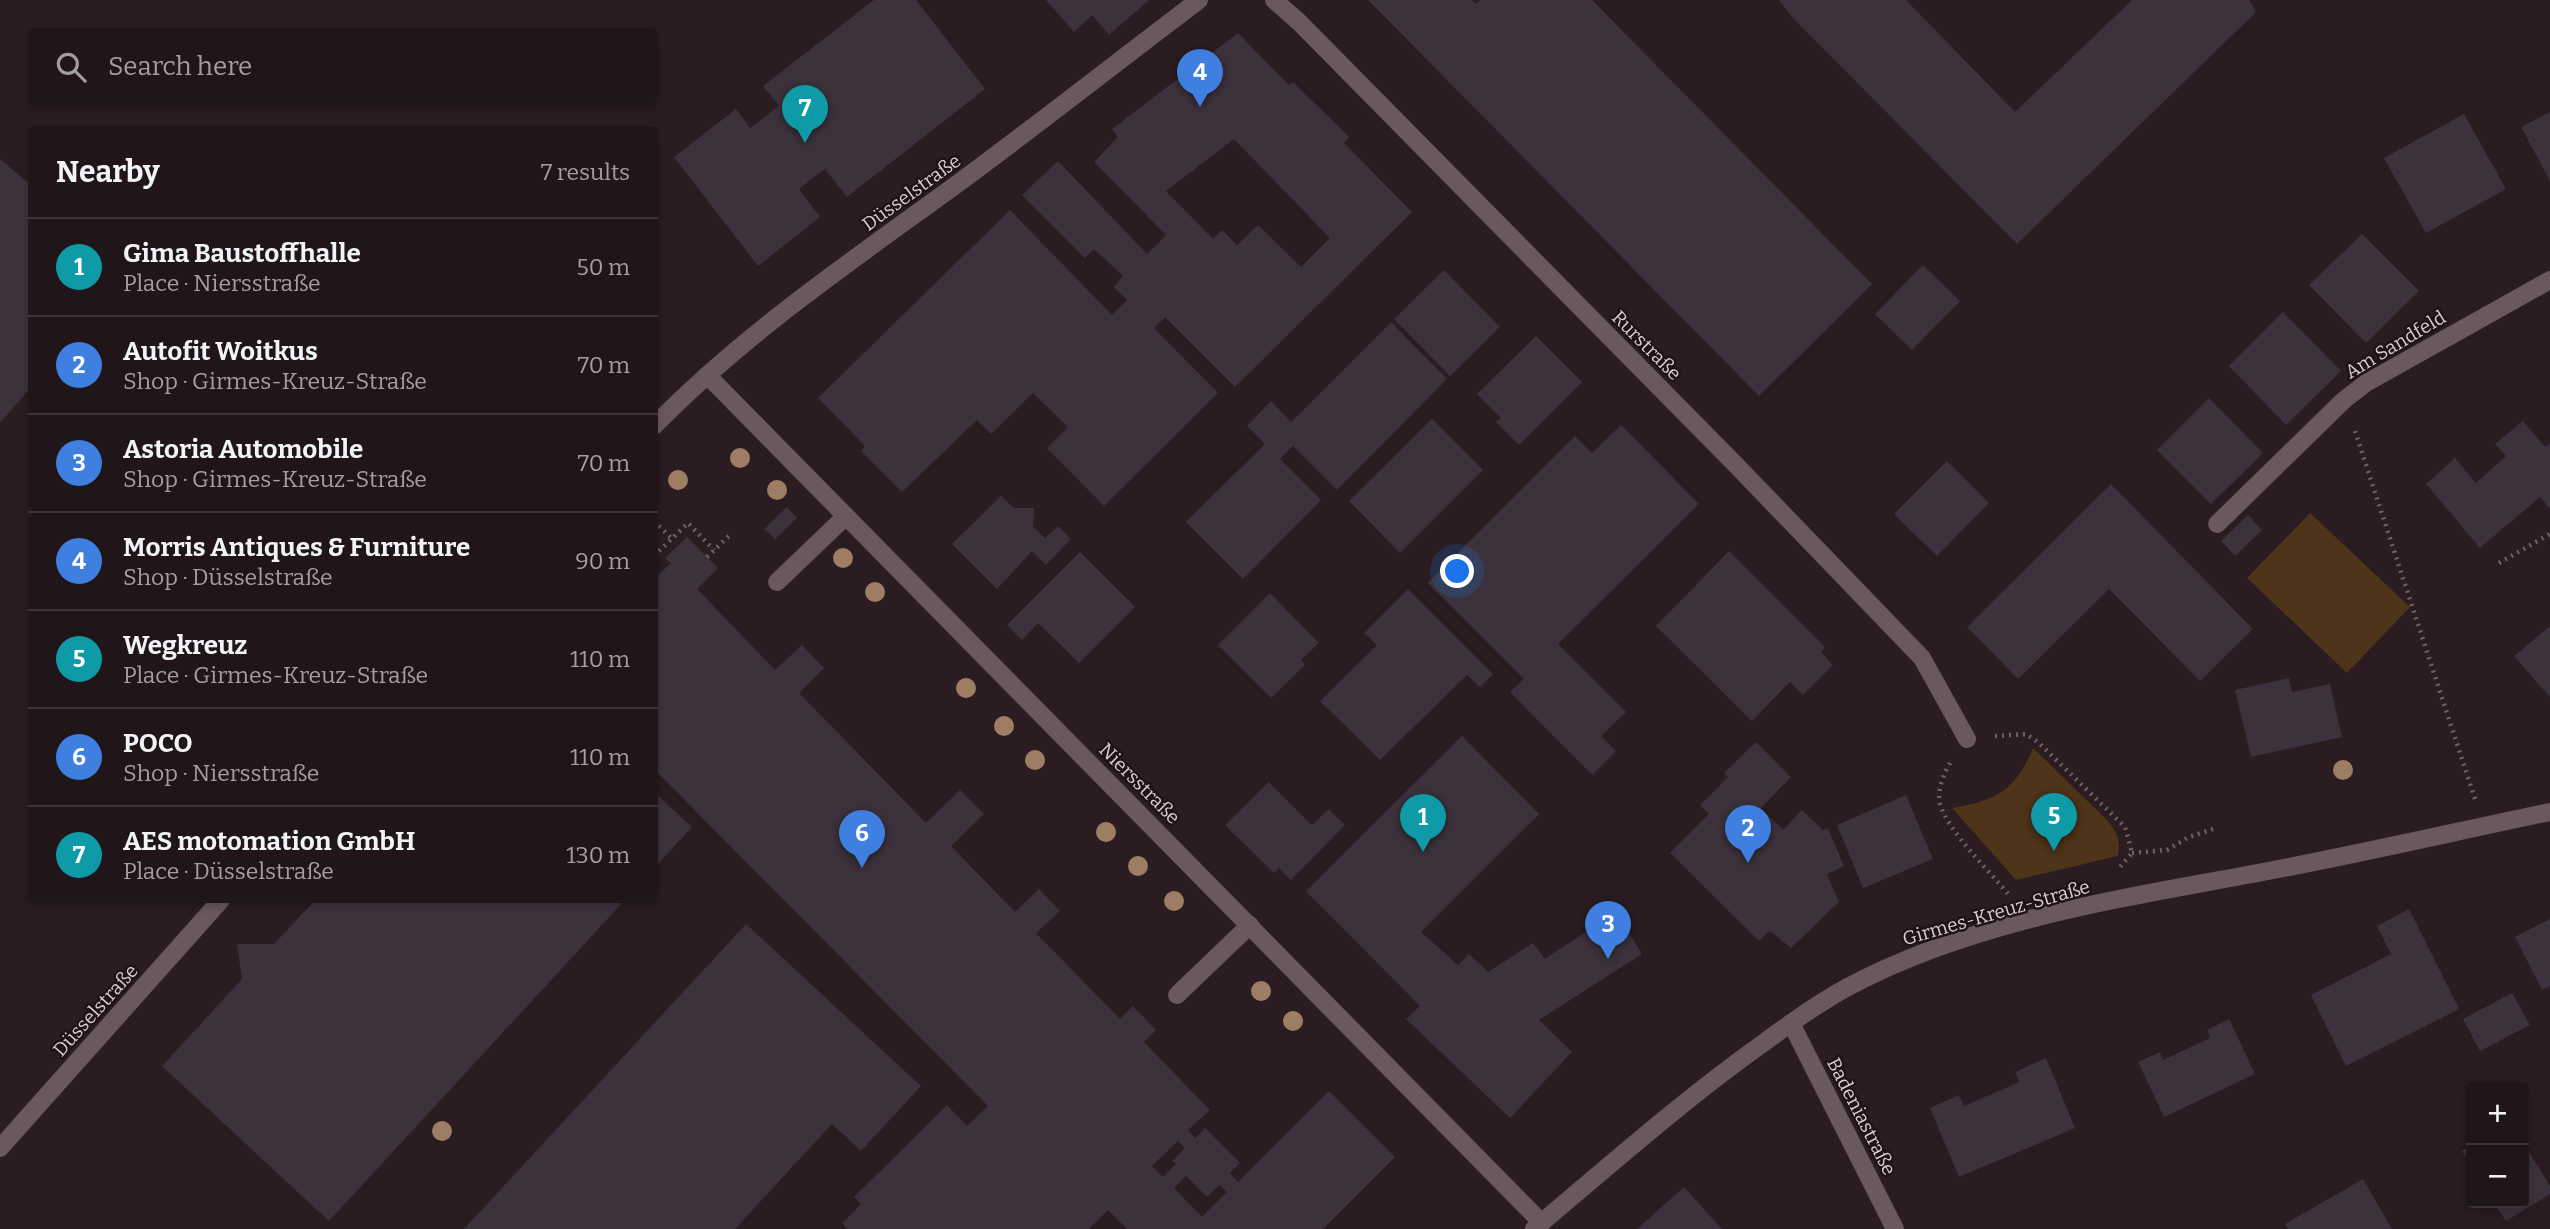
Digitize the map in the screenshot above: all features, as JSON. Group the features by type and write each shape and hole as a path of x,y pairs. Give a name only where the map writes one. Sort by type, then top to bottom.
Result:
{"street":[{"name":"Düsselstraße","path":"658,422 707,375 802,297 994,157 1199,0"},
{"name":"Rurstraße","path":"1274,0 1386,110 1922,658 1967,739"},
{"name":"Am Sandfeld","path":"2217,524 2344,400 2366,383 2550,280"},
{"name":"Niersstraße","path":"707,375 1250,925 1538,1226"},
{"path":"777,582 846,516"},
{"name":"Girmes-Kreuz-Straße","path":"1538,1226 1706,1084 1844,989 1898,962 1935,948 2030,920 2120,899 2550,812"},
{"name":"Düsselstraße","path":"0,1147 218,903"},
{"path":"1177,995 1250,925"},
{"name":"Badeniastraße","path":"1791,1023 1895,1229"}],"path":[{"path":"2344,400 2466,765 2482,827"},
{"path":"658,552 688,523 714,550"},
{"path":"658,526 672,539"},
{"path":"707,557 731,534"},
{"path":"2499,563 2550,534"},
{"path":"2030,920 1945,818 1942,810 1939,801 1941,782 1948,766 1967,739 2015,733 2026,734 2038,742 2125,827 2132,853"},
{"path":"2120,899 2119,868 2132,853 2167,850 2189,837 2216,828"}],"shaded area":[{"path":"2310,513 2410,607 2347,673 2247,578"},
{"path":"2033,748 2107,820 2116,833 2118,856 2016,880 1952,808 1993,797 2003,791 2019,774"}],"building":[{"path":"874,0 916,0 985,89 847,197 825,169 799,189 820,217 758,266 674,157 736,109 750,128 779,106 763,86"},
{"path":"1046,0 1149,0 1109,35 1092,15 1074,32"},
{"path":"1368,0 1472,0 1476,4 1481,0 1592,0 1872,284 1759,396"},
{"path":"1779,0 1906,0 2015,112 2132,0 2249,0 2256,12 2017,244 1793,18"},
{"path":"1238,33 1289,85 1293,82 1349,137 1344,143 1412,212 1235,387 1165,317 1154,328 1218,393 1104,506 1047,448 1068,427 1033,393 991,434 977,420 902,492 861,451 865,446 818,398 1010,210 1112,315 1127,300 1114,287 1123,276 1094,249 1085,258 1022,195 1058,161 1147,254 1166,235 1094,162 1118,137 1112,129","holes":["1234,139 1330,238 1301,267 1258,225 1237,245 1222,230 1213,239 1166,191"]},
{"path":"2550,112 2550,181 2521,127"},
{"path":"2464,114 2506,189 2426,233 2384,158"},
{"path":"0,159 28,183 28,391 0,423"},
{"path":"2362,234 2419,291 2366,343 2309,285"},
{"path":"1923,265 1960,301 1912,350 1875,314"},
{"path":"1444,270 1500,327 1450,376 1394,319"},
{"path":"2283,312 2341,371 2286,425 2229,366"},
{"path":"1391,322 1447,379 1337,490 1293,446 1280,459 1321,500 1243,579 1186,522 1265,444 1247,426 1271,401 1291,422"},
{"path":"1536,336 1582,382 1519,445 1496,422 1501,418 1477,394"},
{"path":"2209,398 2263,453 2211,504 2157,450"},
{"path":"1432,419 1483,470 1400,553 1349,501"},
{"path":"2523,421 2545,447 2550,443 2550,509 2540,497 2480,548 2426,484 2455,458 2476,483 2506,456 2495,444"},
{"path":"1621,425 1699,504 1558,644 1626,712 1601,736 1616,751 1592,775 1510,692 1524,679 1428,583 1575,436 1592,453"},
{"path":"1947,461 1989,503 1937,556 1894,514"},
{"path":"2111,484 2253,629 2200,681 2109,589 2018,679 1967,627"},
{"path":"1001,496 1014,508 1034,508 1033,527 1045,538 1058,526 1071,539 1046,565 1032,551 997,589 952,544"},
{"path":"787,507 797,518 775,539 764,529"},
{"path":"2248,515 2262,530 2235,556 2221,541"},
{"path":"687,537 718,568 697,589 775,670 802,645 824,668 799,693 926,823 960,790 984,814 951,846 1015,912 1039,889 1060,911 1036,933 1120,1019 1133,1006 1156,1030 1144,1042 1210,1110 1188,1130 1195,1138 1205,1128 1240,1163 1230,1173 1238,1182 1329,1091 1395,1157 1323,1229 1127,1229 1108,1210 1089,1229 848,1229 842,1223 861,1204 854,1197 947,1105 967,1126 988,1106 658,773 658,575 671,563 665,558","holes":["1178,1141 1185,1148 1172,1161 1176,1164 1163,1177 1152,1166","1186,1176 1207,1197 1219,1185 1227,1192 1202,1217 1174,1188"]},
{"path":"1729,551 1825,647 1821,652 1833,665 1803,695 1790,682 1752,721 1656,626"},
{"path":"1080,552 1135,607 1079,663 1038,623 1022,640 1007,625"},
{"path":"1408,589 1493,674 1480,687 1467,675 1380,760 1320,701 1377,645 1364,633"},
{"path":"1270,593 1319,643 1301,660 1305,665 1271,698 1218,645"},
{"path":"2550,626 2550,697 2514,656"},
{"path":"2289,678 2292,692 2330,684 2342,737 2251,757 2235,690"},
{"path":"1462,736 1539,814 1421,932 1458,965 1469,954 1488,972 1533,943 1545,959 1616,912 1642,954 1539,1020 1572,1052 1510,1118 1406,1019 1420,1006 1306,891"},
{"path":"1756,742 1791,777 1761,808 1783,830 1802,810 1823,830 1828,828 1844,866 1827,874 1839,902 1791,948 1770,931 1759,941 1670,853 1709,814 1700,805 1728,777 1724,773"},
{"path":"1269,782 1312,825 1328,809 1345,825 1291,880 1279,868 1274,873 1225,825"},
{"path":"1906,795 1933,859 1863,888 1837,825"},
{"path":"658,796 692,827 658,864"},
{"path":"312,903 622,903 329,1221 162,1066 242,979 237,944 274,944"},
{"path":"2409,909 2459,1009 2346,1066 2311,995 2391,954 2377,926"},
{"path":"2550,919 2550,986 2542,990 2515,937"},
{"path":"746,924 921,1086 861,1151 832,1124 735,1229 464,1229"},
{"path":"2512,993 2530,1025 2480,1051 2463,1019"},
{"path":"2229,1019 2255,1074 2164,1117 2138,1062 2160,1052 2163,1060 2210,1038 2207,1030"},
{"path":"2046,1058 2075,1128 1959,1177 1930,1108 1959,1095 1964,1106 1992,1094 2019,1082 2015,1072"},
{"path":"2529,1152 2550,1186 2550,1194 2529,1207"},
{"path":"2363,1179 2392,1229 2288,1229 2285,1224"},
{"path":"1684,1187 1722,1229 1637,1229"},
{"path":"2497,1208 2527,1208 2506,1221"}],"place":[{"name":"Morris Antiques & Furniture","path":"1200,107"},
{"name":"AES motomation GmbH","path":"805,143"},
{"name":"Wegkreuz","path":"2054,851"},
{"name":"Gima Baustoffhalle","path":"1423,852"},
{"name":"Autofit Woitkus","path":"1748,863"},
{"name":"POCO","path":"862,868"},
{"name":"Astoria Automobile","path":"1608,959"}]}
